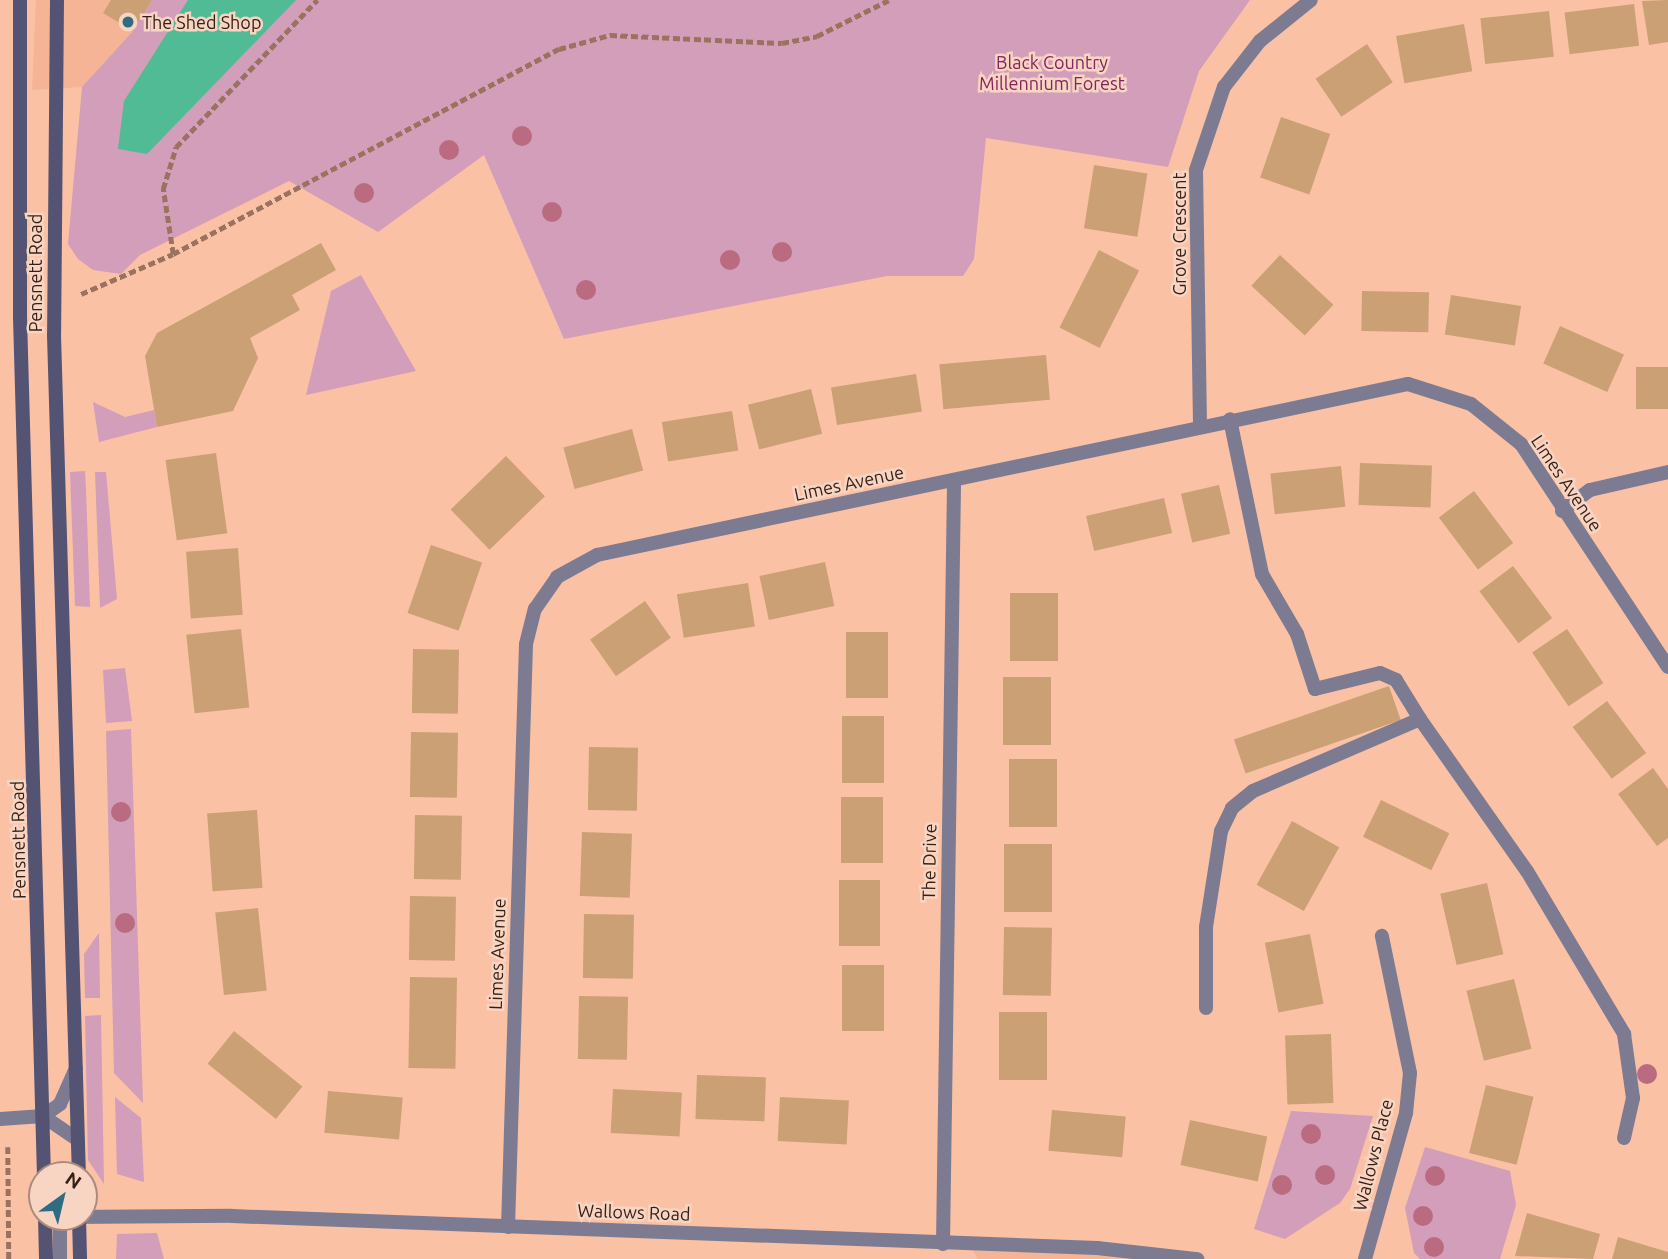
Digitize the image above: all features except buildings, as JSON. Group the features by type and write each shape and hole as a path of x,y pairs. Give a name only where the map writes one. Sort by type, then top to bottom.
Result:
{"main road":[{"name":"Pensnett Road","path":"20,0 20,317 44,1161"},
{"name":"Pensnett Road","path":"57,0 54,304 79,1161"},
{"path":"45,1231 46,1259"},
{"path":"77,1231 80,1259"}],"street":[{"name":"Grove Crescent","path":"1200,425 1196,170 1224,87 1260,41 1311,0"},
{"name":"Limes Avenue","path":"508,1227 526,644 535,609 557,577 597,555 954,481 1200,425 1408,384 1443,390 1521,444 1562,511 1668,667"},
{"path":"1230,419 1262,574 1297,634 1315,689 1380,673 1396,680 1420,719 1534,882 1624,1034 1633,1098 1624,1138"},
{"path":"1562,511 1590,490 1668,472"},
{"name":"The Drive","path":"943,1244 954,481"},
{"path":"1206,1008 1206,927 1221,831 1232,808 1253,791 1420,719"},
{"name":"Wallows Place","path":"1366,1259 1406,1113 1410,1073 1382,936"},
{"path":"0,1119 43,1116 60,1104 77,1066"},
{"path":"43,1116 78,1140"},
{"name":"Wallows Road","path":"98,1218 508,1227 943,1244 974,1253 1097,1248 1197,1259"},
{"path":"60,1231 60,1259"}],"path":[{"path":"173,254 163,189 176,146 317,0"},
{"path":"54,304 173,254 559,49 610,35 782,43 817,36 889,0"}],"shaded area":[{"path":"36,0 152,0 133,31 82,87 32,90"},
{"path":"188,0 296,0 147,154 118,149 124,101"},
{"path":"970,1246 1197,1259 978,1259"}],"green space":[{"name":"Black Country Millennium Forest","path":"152,0 1250,0 1199,71 1168,167 986,138 974,259 963,276 887,276 564,339 484,155 378,232 289,181 140,255 121,274 93,270 78,259 68,244 82,87 133,31"},
{"path":"361,275 416,371 306,395 331,291"},
{"path":"93,402 125,417 154,410 157,427 99,442"},
{"path":"85,471 90,607 75,606 70,472"},
{"path":"95,472 106,472 117,599 100,608"},
{"path":"125,668 132,721 106,723 103,670"},
{"path":"131,729 143,1103 114,1073 106,731"},
{"path":"99,933 100,998 85,998 84,954"},
{"path":"101,1015 104,1184 98,1175 98,1161 88,1160 85,1016"},
{"path":"115,1097 141,1118 144,1182 117,1174"},
{"path":"1291,1111 1373,1116 1350,1189 1340,1203 1285,1239 1254,1229"},
{"path":"1425,1147 1510,1171 1516,1205 1500,1259 1420,1259 1414,1253 1405,1208"},
{"path":"157,1233 164,1259 116,1259 117,1234"}],"place":[{"name":"The Shed Shop","path":"128,22"}]}
